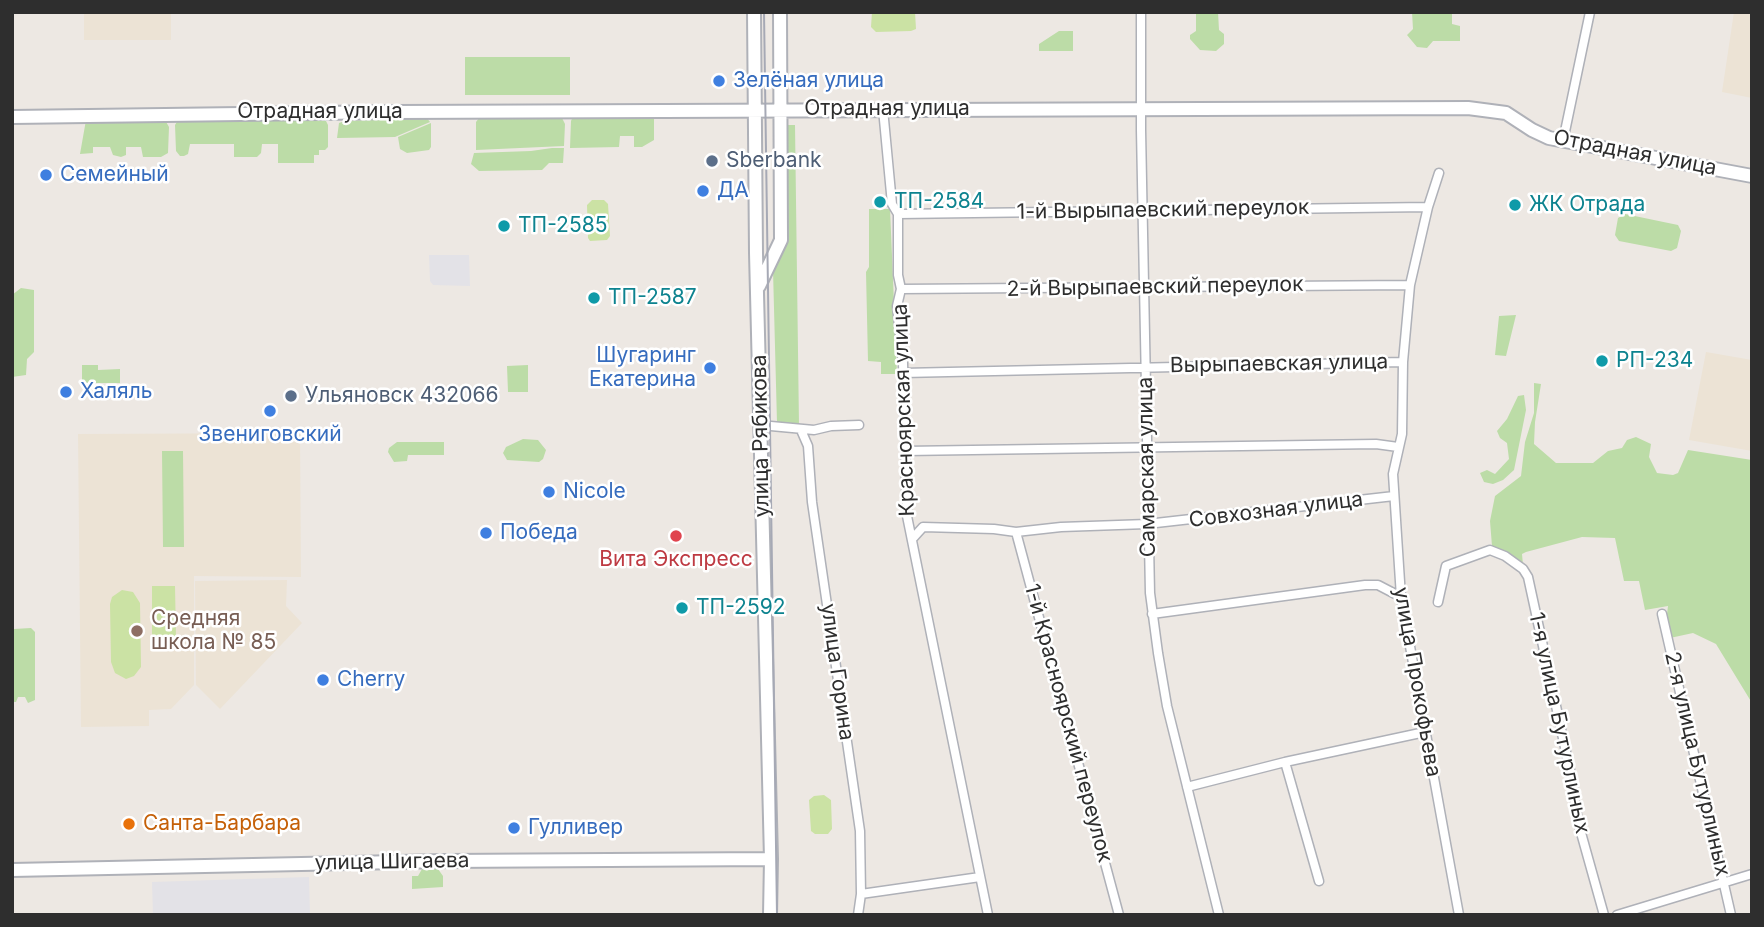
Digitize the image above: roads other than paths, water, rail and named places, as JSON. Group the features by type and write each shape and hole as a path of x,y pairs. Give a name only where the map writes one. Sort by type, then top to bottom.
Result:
{"street":[{"name":"улица Рябикова","path":"754,12 757,289 771,915"},
{"path":"757,289 781,240 780,12"},
{"name":"Самарская улица","path":"1141,12 1147,524 1152,614 1163,685 1219,915"},
{"path":"1563,141 1590,12"},
{"name":"Отрадная улица","path":"12,117 184,113 781,109 1483,108 1506,113 1532,130 1563,141 1752,176"},
{"name":"Красноярская улица","path":"883,109 892,204 898,214 901,289 897,302 903,373 907,516 988,915"},
{"name":"улица Прокофьева","path":"1439,173 1428,207 1410,285 1403,362 1404,415 1393,474 1401,597 1459,915"},
{"name":"1-й Вырыпаевский переулок","path":"898,214 1428,207"},
{"name":"2-й Вырыпаевский переулок","path":"901,289 1410,285"},
{"name":"Вырыпаевская улица","path":"903,373 1403,362"},
{"path":"760,425 802,430 859,425"},
{"name":"улица Горина","path":"802,430 808,446 812,502 860,831 861,894 858,915"},
{"path":"905,451 1376,444 1398,447"},
{"name":"Совхозная улица","path":"923,527 1016,532 1061,527 1147,524 1394,496"},
{"path":"907,516 923,527 913,538"},
{"name":"1-й Красноярский переулок","path":"1016,532 1119,915"},
{"name":"1-я улица Бутурлиных","path":"1438,602 1446,566 1490,550 1523,569 1528,577 1571,775 1578,822 1604,915"},
{"path":"1152,614 1168,614 1227,603 1365,585 1389,589 1401,597"},
{"name":"2-я улица Бутурлиных","path":"1662,614 1731,915"},
{"path":"1187,787 1285,762 1425,732"},
{"path":"1285,762 1319,881"},
{"name":"улица Шигаева","path":"12,870 439,861 771,859"},
{"path":"1617,915 1752,874"},
{"path":"861,894 981,877"}],"tram line":[{"path":"764,12 777,915"}],"place":[{"name":"Зелёная улица","path":"719,81"},
{"name":"Sberbank","path":"712,161"},
{"name":"Семейный","path":"46,175"},
{"name":"ДА","path":"703,191"},
{"name":"ТП-2584","path":"880,202"},
{"name":"ЖК Отрада","path":"1515,205"},
{"name":"ТП-2585","path":"504,226"},
{"name":"ТП-2587","path":"594,298"},
{"name":"РП-234","path":"1602,361"},
{"name":"Шугаринг Екатерина","path":"710,368"},
{"name":"Халяль","path":"66,392"},
{"name":"Ульяновск 432066","path":"291,396"},
{"name":"Звениговский","path":"270,411"},
{"name":"Nicole","path":"549,492"},
{"name":"Победа","path":"486,533"},
{"name":"Вита Экспресс","path":"676,536"},
{"name":"ТП-2592","path":"682,608"},
{"name":"Средняя школа № 85","path":"137,631"},
{"name":"Cherry","path":"323,680"},
{"name":"Санта-Барбара","path":"129,824"},
{"name":"Гулливер","path":"514,828"}]}
